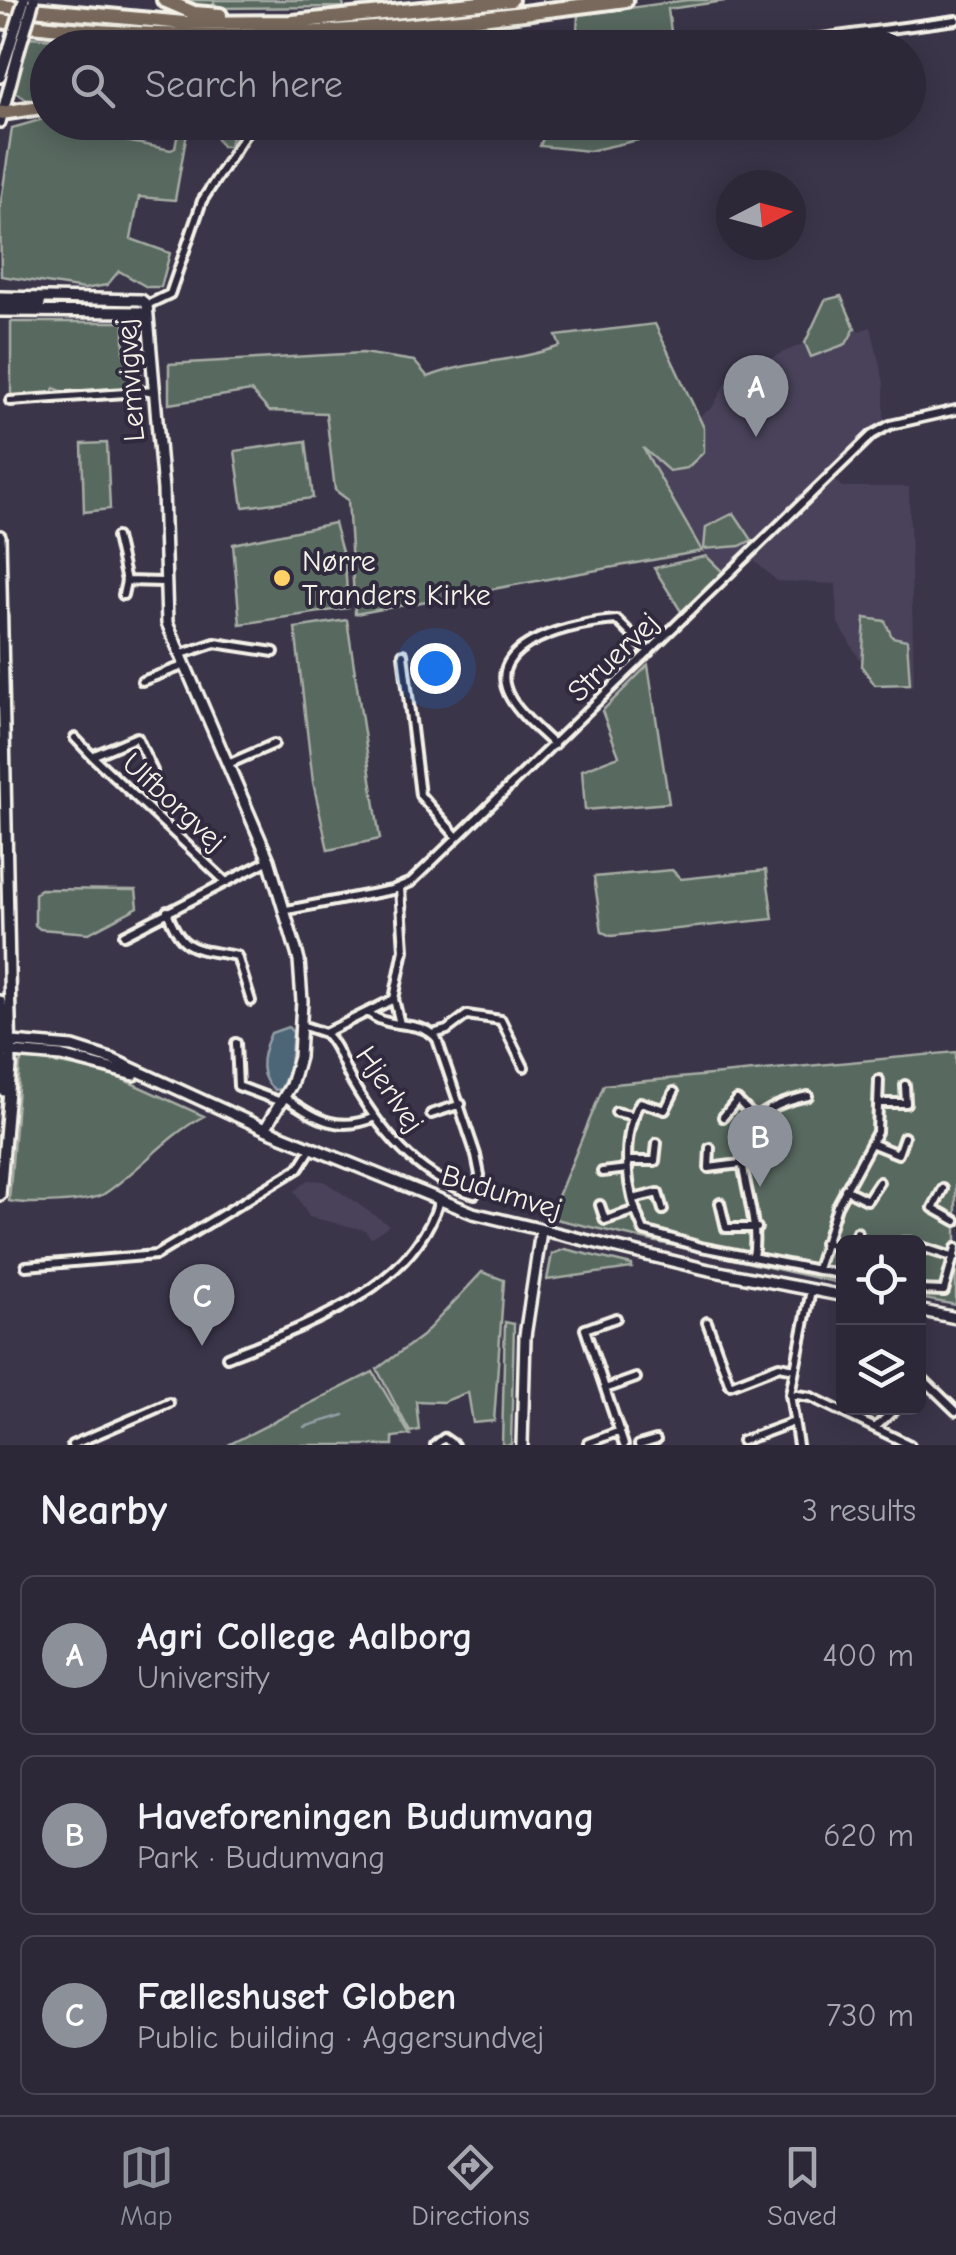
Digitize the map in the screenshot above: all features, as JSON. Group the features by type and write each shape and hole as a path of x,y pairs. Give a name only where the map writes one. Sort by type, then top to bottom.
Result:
{"highway":[{"path":"164,0 206,14 377,16"},
{"path":"0,6 184,23 377,16 511,0"},
{"path":"396,30 626,0"},
{"path":"0,20 71,30"},
{"path":"363,30 437,24"},
{"path":"1,113 30,109"}],"street":[{"path":"0,122 24,0"},
{"path":"0,77 34,0"},
{"path":"881,30 956,20"},
{"name":"Lemvigvej","path":"241,140 202,201 170,294 148,310 163,490 167,623 269,860 288,910 299,960 299,1057 283,1100 265,1129"},
{"path":"0,304 141,300 148,310"},
{"path":"0,304 148,310"},
{"path":"10,402 154,390"},
{"name":"Struervej","path":"400,888 554,745 872,435 890,425 956,410"},
{"path":"0,536 6,1138 0,1194"},
{"path":"116,537 126,581 123,595"},
{"path":"126,581 164,582"},
{"path":"554,745 509,693 506,671 518,650 541,636 616,620 649,652"},
{"path":"178,655 215,643 274,652"},
{"path":"403,654 420,795 457,837"},
{"path":"142,681 183,666"},
{"name":"Ulfborgvej","path":"76,738 224,881"},
{"name":"Ulfborgvej","path":"92,756 137,738 153,770"},
{"path":"228,764 274,744"},
{"path":"124,934 269,860"},
{"path":"288,910 400,888 404,950 394,999 400,1024"},
{"path":"168,911 175,933 187,946 237,956 252,1001"},
{"path":"301,1025 325,1032 394,999"},
{"path":"0,1000 4,1046"},
{"path":"368,1012 382,1022 434,1034 467,1015 501,1020 524,1067"},
{"name":"Hjerlvej","path":"325,1032 375,1117 427,1173 475,1194 480,1175 462,1104"},
{"path":"431,1114 462,1104 434,1034"},
{"name":"Budumvej","path":"4,1046 92,1061 164,1084 438,1201 541,1232 836,1294"},
{"path":"246,1049 236,1046 238,1086 283,1100 309,1117 350,1124 375,1117"},
{"path":"817,1269 845,1189 873,1144 880,1103 878,1080"},
{"path":"880,1103 906,1102 905,1086"},
{"path":"674,1092 665,1110 640,1102 634,1116 628,1165 632,1199 648,1234 836,1273"},
{"path":"753,1257 757,1228 740,1164 743,1142 758,1120 783,1102 808,1096"},
{"path":"724,1117 737,1100 758,1120"},
{"path":"616,1112 634,1116"},
{"path":"873,1144 898,1154 904,1137"},
{"path":"602,1172 654,1160 656,1142"},
{"path":"26,1266 156,1254 294,1171 312,1148"},
{"path":"710,1148 710,1168 740,1164"},
{"path":"845,1189 868,1200 879,1182"},
{"path":"943,1189 933,1208 956,1221"},
{"path":"632,1199 658,1193 663,1210"},
{"path":"227,1356 347,1307 420,1239 438,1201"},
{"path":"720,1203 726,1228 757,1228"},
{"path":"600,1204 604,1220 636,1210"},
{"path":"522,1445 525,1336 541,1232"},
{"path":"824,1243 836,1246"},
{"path":"926,1290 944,1291 956,1248"},
{"path":"926,1249 954,1258"},
{"path":"798,1445 791,1423 790,1394 812,1290"},
{"path":"926,1312 956,1318"},
{"path":"616,1318 586,1329 624,1445"},
{"path":"707,1322 730,1385 779,1366 796,1368"},
{"path":"606,1390 636,1378"},
{"path":"926,1382 956,1411"},
{"path":"790,1394 811,1397 878,1426 910,1445"},
{"path":"72,1445 170,1404"},
{"path":"878,1426 889,1415"},
{"path":"742,1441 791,1423"},
{"path":"588,1443 620,1432"},
{"path":"435,1445 444,1438 454,1445"},
{"path":"639,1445 656,1440"}],"shaded area":[{"path":"841,296 858,331 871,327 884,383 884,425 869,434 725,574 702,551 638,440 698,417 712,408 730,376 805,343 825,300"},
{"path":"833,478 842,487 909,487 914,684 875,685 838,623 836,584 777,581 751,558"},
{"path":"308,1180 324,1181 389,1225 371,1238 365,1230 309,1217 294,1191"}],"green space":[{"path":"182,0 342,0 344,7 219,8 214,3 213,9"},
{"path":"687,0 732,0 668,9 671,30 577,30 578,15"},
{"path":"29,37 30,37 30,101 15,92"},
{"path":"30,123 30,140 120,140 171,150 177,140 186,140 175,200 139,197 131,239 170,253 161,287 147,287 119,271 107,285 84,289 1,276 0,208 12,128"},
{"path":"542,140 638,140 589,151 540,146"},
{"path":"841,296 855,328 846,344 811,357 805,343 825,300"},
{"path":"11,322 124,322 124,354 140,356 142,387 71,395 54,388 50,396 11,396"},
{"path":"655,324 704,428 704,452 687,468 669,471 643,448 702,551 355,614 348,500 335,490 326,413 269,411 251,391 169,404 169,364 363,353 414,361 428,377 560,346 556,336"},
{"path":"306,441 313,498 243,507 235,451"},
{"path":"107,443 110,509 84,512 82,444"},
{"path":"734,513 752,540 740,546 704,549 706,527"},
{"path":"334,523 345,563 348,608 240,624 233,544"},
{"path":"706,556 725,574 682,613 654,568"},
{"path":"865,618 885,621 892,637 907,640 910,684 875,685 862,667"},
{"path":"347,620 380,839 328,850 313,782 295,628"},
{"path":"648,665 669,803 585,810 582,770 619,756 602,711"},
{"path":"672,870 681,879 766,870 773,919 611,936 602,932 594,877"},
{"path":"40,889 136,890 138,907 89,933 40,929 35,925 35,894"},
{"path":"956,1052 956,1305 926,1299 926,1235 836,1235 836,1282 555,1219 554,1206 604,1085"},
{"path":"26,1058 109,1073 204,1116 177,1133 104,1194 57,1202 9,1201 20,1063"},
{"path":"565,1249 632,1268 547,1280 552,1254"},
{"path":"482,1272 504,1280 494,1421 473,1423 468,1392 443,1402 416,1401 419,1430 410,1432 377,1369 422,1336"},
{"path":"505,1322 514,1324 511,1445 502,1445"},
{"path":"373,1372 410,1435 393,1437 393,1445 228,1445"}],"water":[{"path":"288,1027 293,1032 290,1067 281,1089 275,1090 265,1078 263,1056 271,1033"}],"waterway":[{"path":"304,1427 344,1415"}],"place":[{"name":"Agri College Aalborg","path":"756,437"},
{"name":"Nørre Tranders Kirke","path":"282,578"},
{"name":"Haveforeningen Budumvang","path":"760,1187"},
{"name":"Fælleshuset Globen","path":"202,1346"}]}
